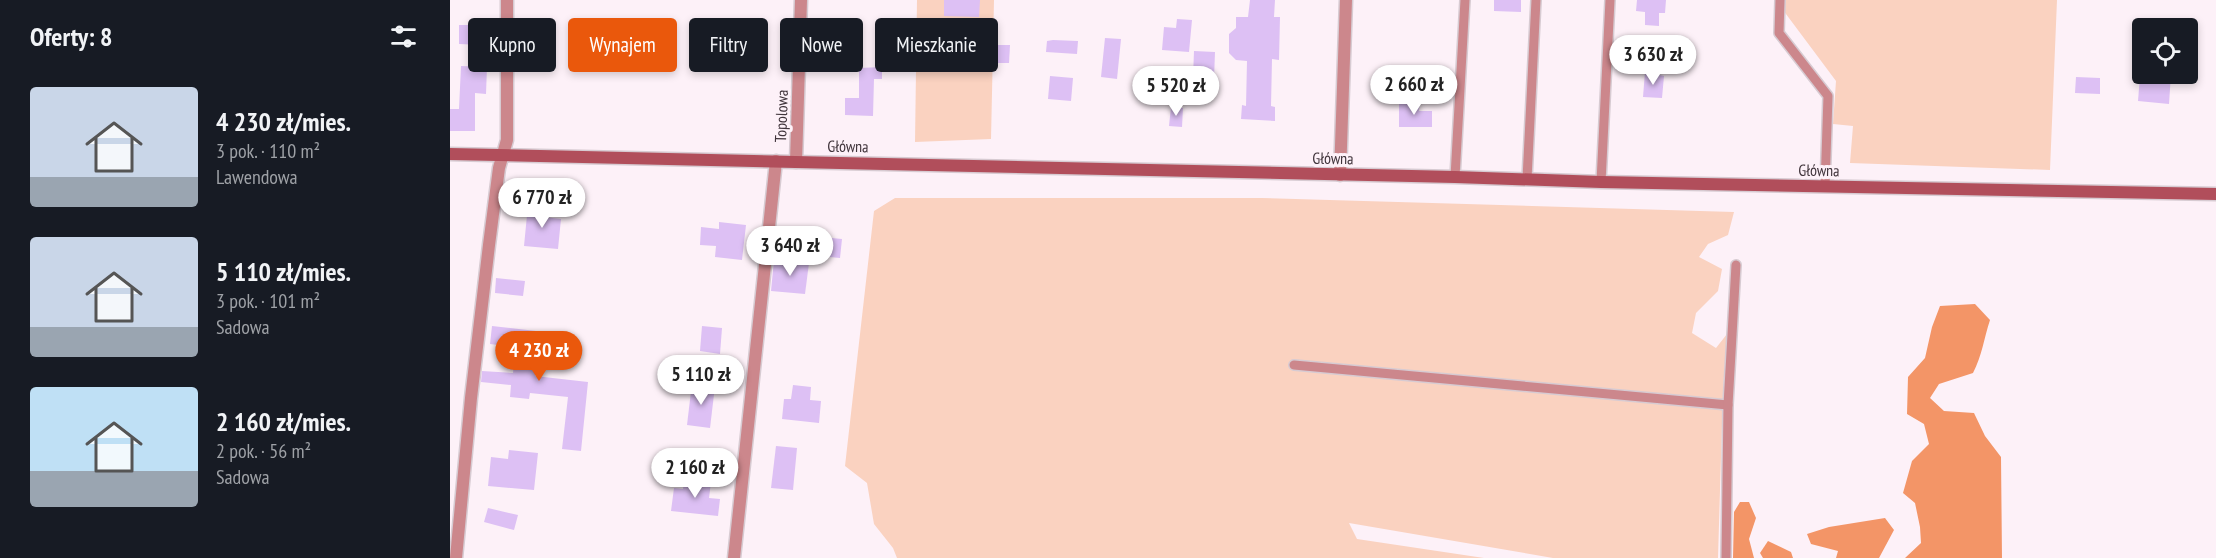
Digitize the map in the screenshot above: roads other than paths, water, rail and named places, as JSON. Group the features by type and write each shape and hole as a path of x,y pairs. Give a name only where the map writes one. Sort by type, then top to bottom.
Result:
{"main road":[{"name":"Główna","path":"450,154 1601,182 2216,194"}],"street":[{"path":"456,558 471,398 498,179 507,140 507,0"},
{"name":"Topolowa","path":"796,162 801,0"},
{"path":"1340,175 1346,0"},
{"path":"734,558 776,161"}],"lane":[{"path":"1455,177 1465,0"},
{"path":"1527,179 1536,0"},
{"path":"1601,182 1610,0"},
{"path":"1780,0 1779,33 1828,96 1825,187"},
{"path":"1726,558 1728,405 1736,265"},
{"path":"1294,365 1728,405"}]}
